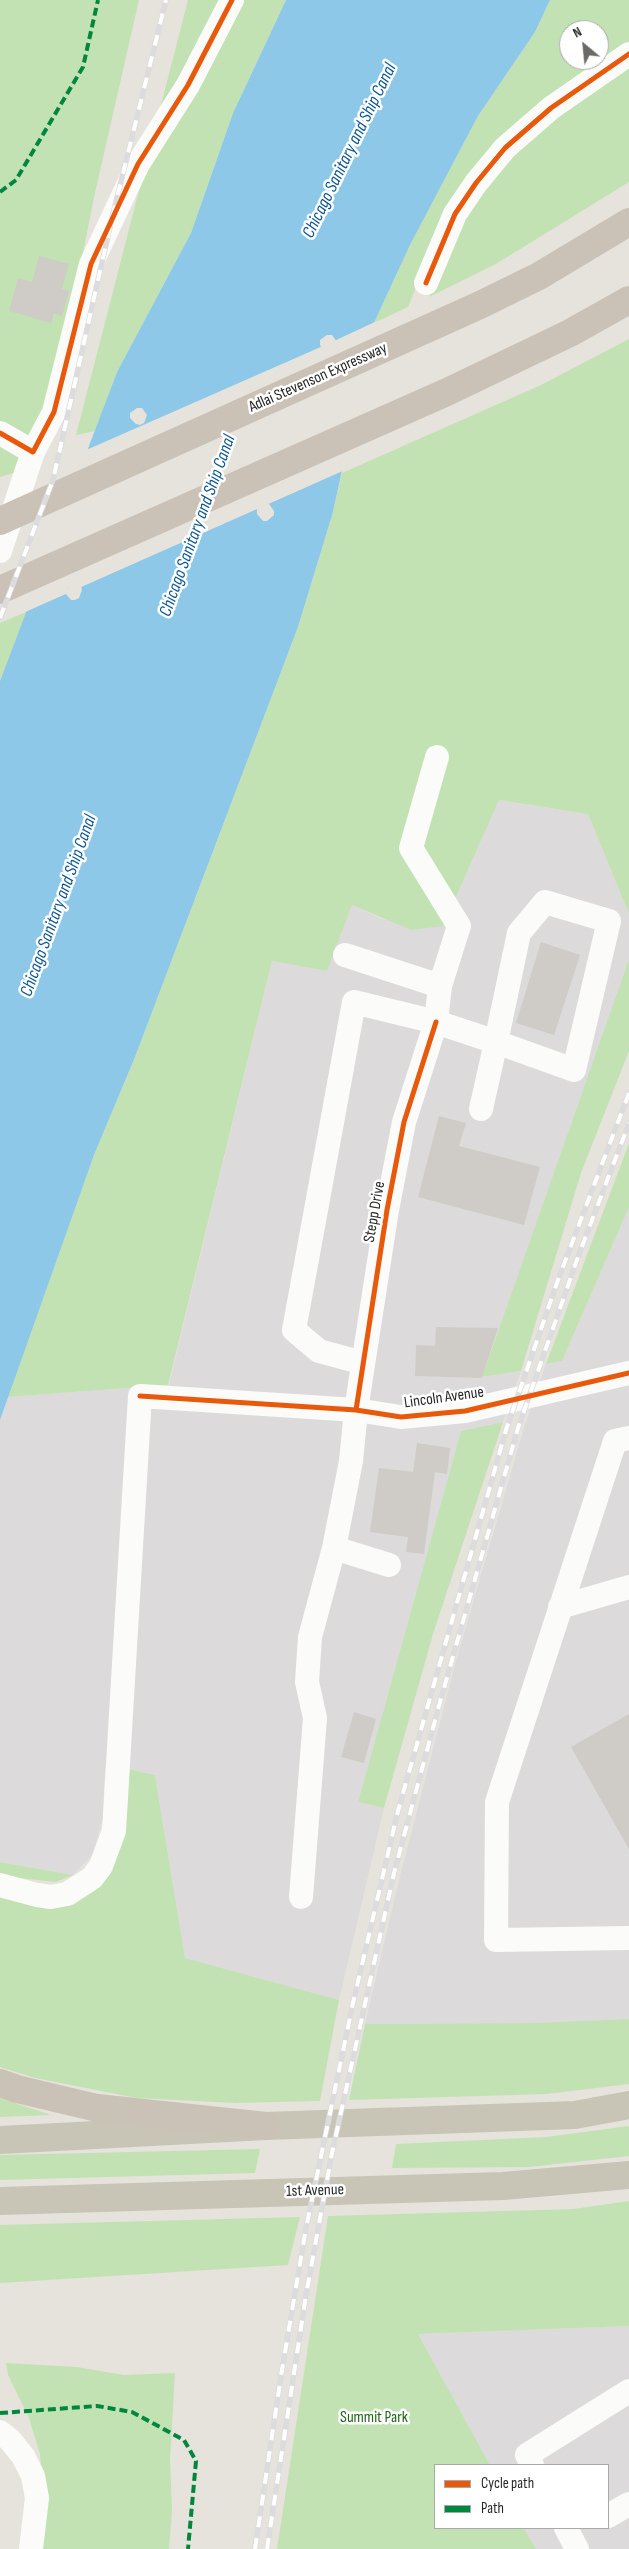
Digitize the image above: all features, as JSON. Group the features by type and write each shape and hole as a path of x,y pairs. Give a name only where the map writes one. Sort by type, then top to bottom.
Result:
{"highway":[{"name":"Adlai Stevenson Expressway","path":"0,521 480,305 539,276 629,222"},
{"path":"0,590 447,392 570,333 629,300"},
{"path":"0,2083 17,2090 97,2108 266,2126"}],"main road":[{"path":"0,2140 266,2126 401,2123 575,2115 629,2105"},
{"name":"1st Avenue","path":"0,2202 558,2183 629,2175"}],"street":[{"path":"0,551 33,452 54,412 91,264 138,164 188,85 232,0"},
{"path":"426,283 455,214 476,183 505,148 551,108 629,54"},
{"path":"0,433 33,452"},
{"name":"Stepp Drive","path":"301,1898 315,1718 307,1682 310,1637 334,1548 351,1460 363,1363 404,1122 436,1022 440,986 459,926 411,848 437,757"},
{"path":"363,1363 319,1351 294,1330 354,1002 436,1022 496,1042 574,1070 609,921 545,902 519,933 496,1042 481,1109"},
{"path":"345,955 440,986"},
{"name":"Lincoln Avenue","path":"0,1885 37,1896 51,1897 67,1894 92,1878 101,1866 114,1831 140,1396 356,1410 401,1417 432,1416 465,1411 629,1373"},
{"path":"629,1438 615,1441 496,1802 496,1940 629,1938"},
{"path":"334,1548 389,1566"},
{"path":"560,1607 629,1587"},
{"path":"532,2464 527,2455 629,2391"},
{"path":"0,2432 10,2440 23,2456 33,2476 37,2498 31,2549"},
{"path":"609,2515 629,2504"}],"shaded area":[{"path":"499,800 588,814 629,914 629,959 482,1377 521,1371 503,1422 461,1431 358,1802 384,1808 339,2000 185,1958 155,1775 124,1768 105,1768 103,1819 92,1855 73,1875 0,1862 0,1420 7,1397 169,1385 272,961 327,971 352,905 382,919 443,926"},
{"path":"629,1207 629,2019 529,2023 365,2024 400,1876 456,1661 524,1428 546,1364 562,1361"},
{"path":"629,2326 629,2549 536,2549 525,2529 609,2529 609,2464 489,2464 418,2334"}],"green space":[{"path":"0,0 139,0 95,193 40,465 0,477"},
{"path":"188,0 286,0 233,113 191,233 117,372 95,431 76,435"},
{"path":"550,0 629,0 629,48 609,62 609,20 559,20 559,70 597,70 566,91 425,265 408,307 374,323 410,245 478,116 535,32"},
{"path":"629,62 629,182 496,264 429,297 462,216 520,143"},
{"path":"629,339 629,914 588,814 499,800 443,926 411,930 352,905 327,971 272,961 168,1385 7,1397 94,1155 135,1057 298,627 333,512 342,473 541,385"},
{"path":"26,612 23,621 0,681 0,623"},
{"path":"629,959 629,1051 581,1173 521,1371 482,1377"},
{"path":"629,1143 629,1207 562,1361 546,1364"},
{"path":"503,1422 433,1634 384,1808 358,1802 461,1431"},
{"path":"124,1768 155,1775 185,1958 339,2000 320,2101 234,2103 137,2098 35,2078 0,2067 0,1895 57,1906 73,1905 94,1891 113,1862"},
{"path":"0,1862 73,1875 56,1882 0,1876"},
{"path":"629,2019 629,2084 547,2094 349,2100 365,2024 529,2023"},
{"path":"0,2097 18,2104 51,2115 0,2117"},
{"path":"629,2126 629,2156 530,2167 392,2168 396,2144 546,2137"},
{"path":"260,2149 255,2173 0,2180 0,2155"},
{"name":"Summit Park","path":"629,2201 629,2326 418,2334 489,2464 434,2464 434,2529 525,2529 536,2549 277,2549 328,2216 573,2209"},
{"path":"300,2217 288,2265 0,2283 0,2225"},
{"path":"6,2363 77,2367 124,2375 175,2373 170,2459 172,2510 169,2549 35,2549 42,2478 40,2454 29,2418 8,2375"}],"water":[{"name":"Chicago Sanitary and Ship Canal","path":"286,0 550,0 535,32 478,116 410,245 374,323 333,512 298,627 135,1057 94,1155 0,1420 0,681 117,372 191,233 233,113","holes":["327,335 332,335 337,342 330,352 322,349 320,340","137,408 142,408 147,415 144,423 136,424 130,418 130,413","264,504 269,504 274,511 274,515 267,521 263,521 257,514 257,509","73,583 81,586 82,590 79,598 75,600 71,600 65,593"]}],"pier":[{"path":"377,321 345,470 79,588 73,585 68,589 68,593 23,613 84,451 323,346 330,350 334,346 334,341"}],"building":[{"path":"39,256 69,264 62,289 69,291 62,316 54,313 51,323 9,311 18,278 32,282"},
{"path":"541,942 580,955 554,1035 516,1023"},
{"path":"439,1116 466,1123 459,1146 540,1167 524,1225 418,1197"},
{"path":"436,1327 498,1328 482,1378 415,1376 416,1345 435,1346"},
{"path":"417,1443 450,1448 447,1474 435,1472 424,1554 406,1552 408,1537 370,1532 379,1468 413,1472"},
{"path":"354,1712 376,1719 364,1763 341,1757"},
{"path":"629,1714 629,1849 571,1747"}],"railway":[{"path":"0,618 53,480 112,218 166,0"},
{"path":"255,2549 306,2228 353,2003 398,1811 506,1430 558,1280 629,1093"},
{"path":"267,2549 306,2295 332,2153 394,1873 440,1702 518,1428 578,1257 629,1123"}],"marked path":[{"path":"0,192 16,180 83,67 98,0"},
{"path":"0,2413 97,2406 132,2412 184,2440 196,2461 188,2549"}],"cycle path":[{"path":"0,433 33,452 54,412 91,264 138,164 188,85 232,0"},
{"path":"426,283 455,214 476,183 505,148 551,108 629,54"},
{"path":"356,1410 387,1210 404,1122 436,1022"},
{"path":"140,1396 356,1410 401,1417 465,1411 629,1373"}]}
